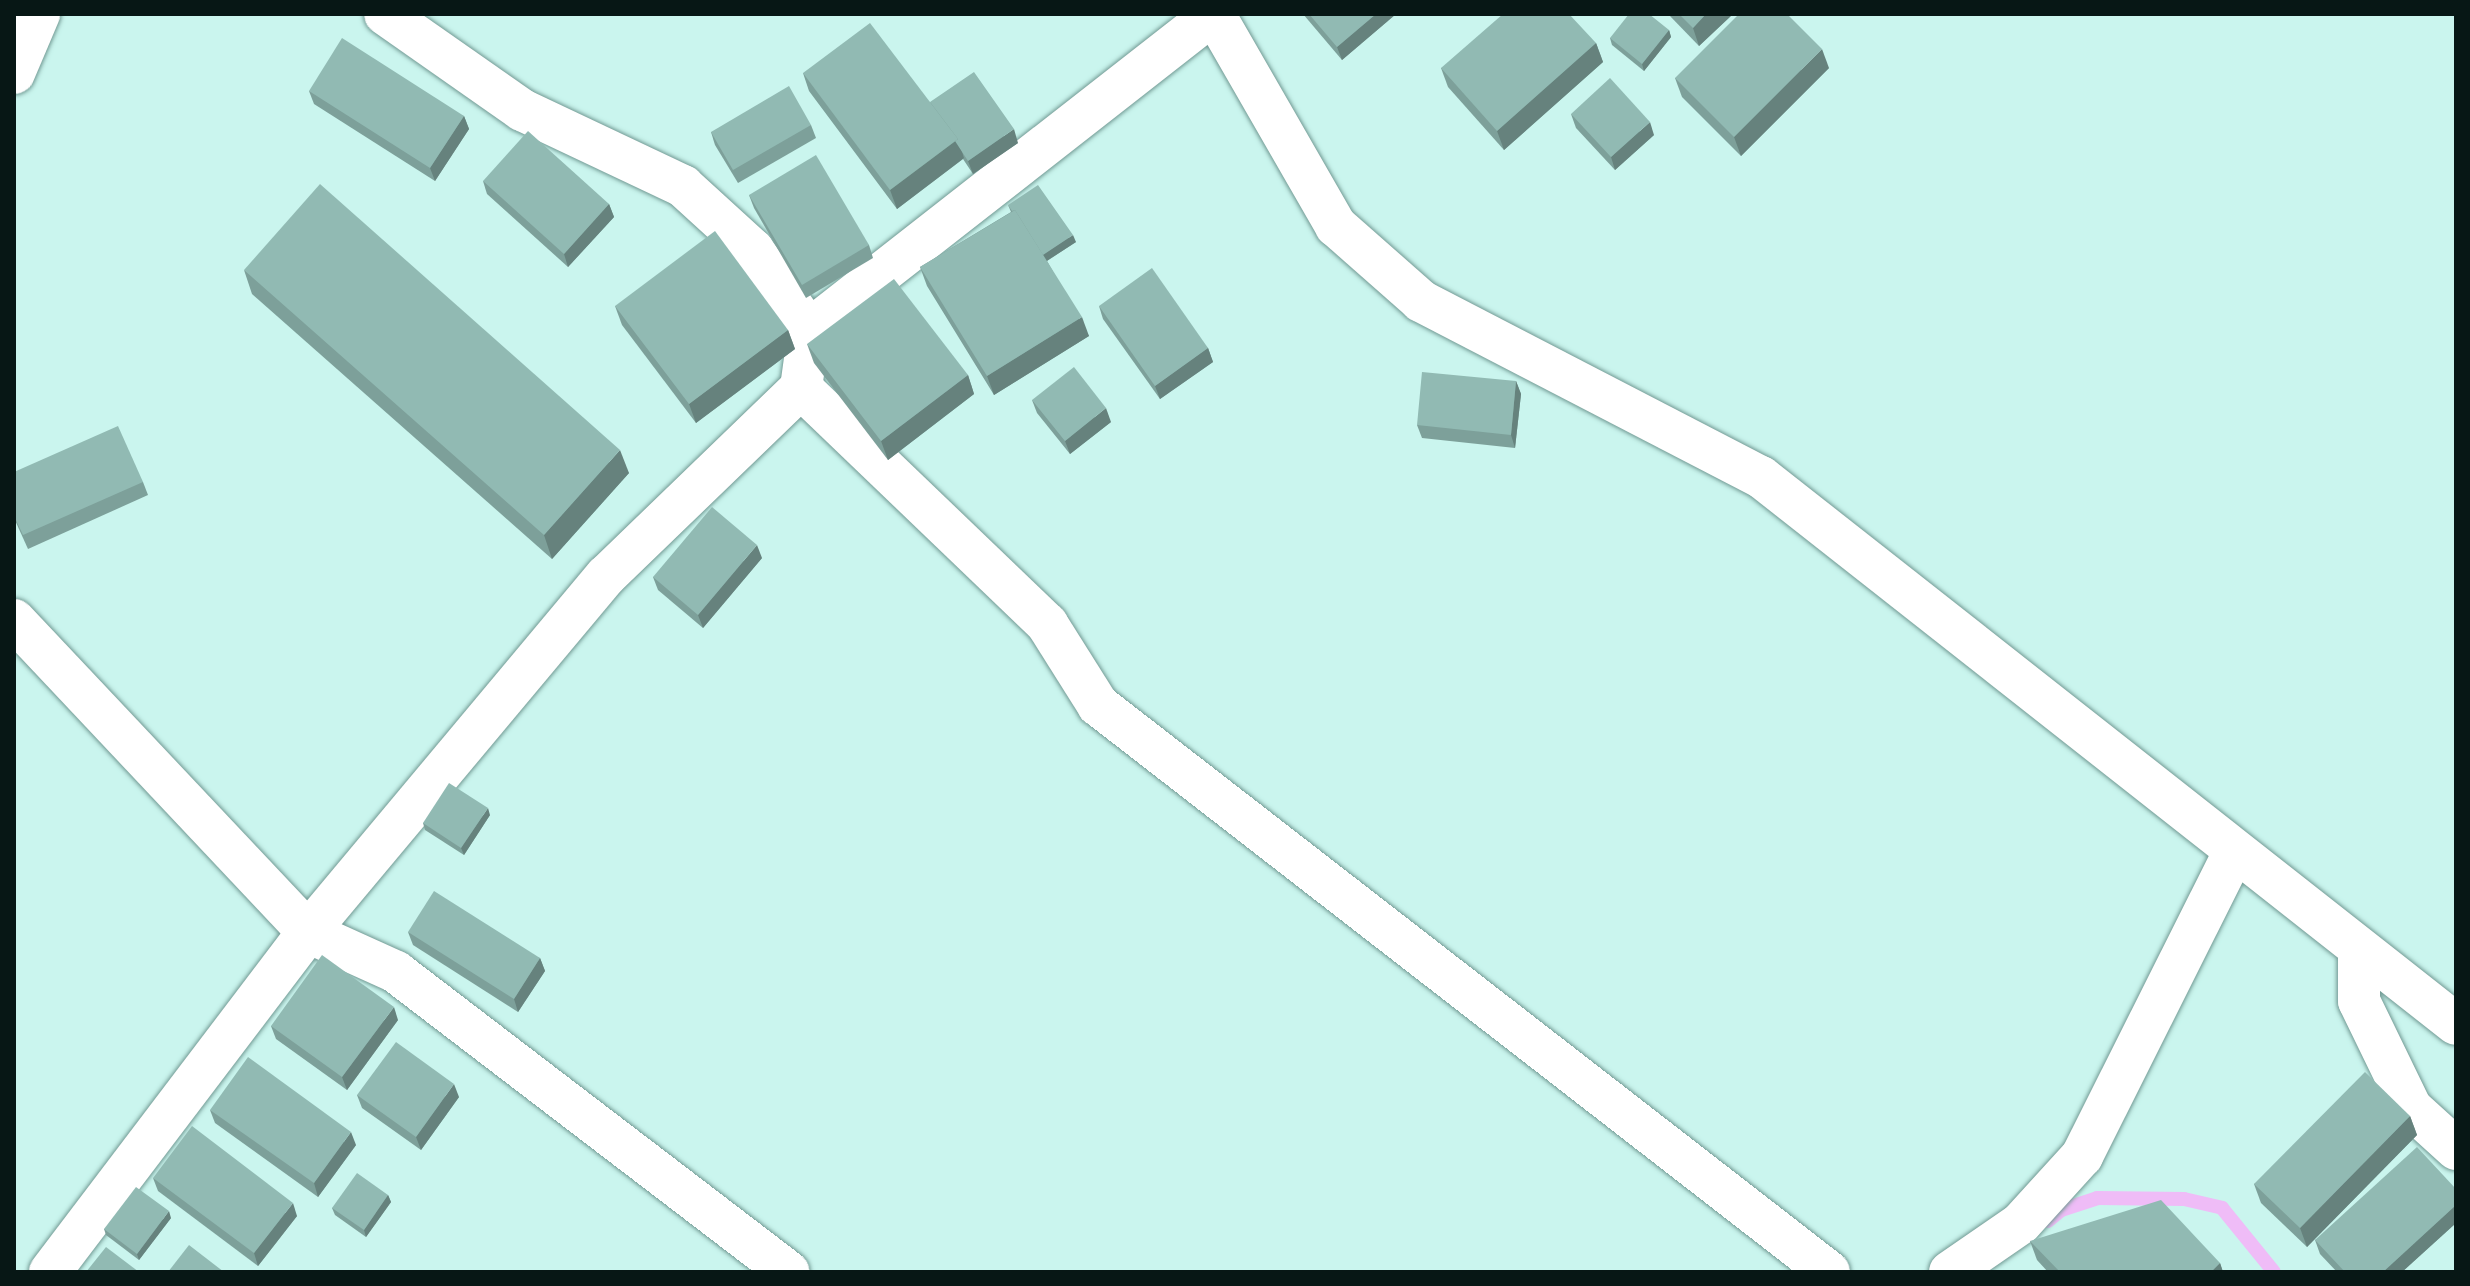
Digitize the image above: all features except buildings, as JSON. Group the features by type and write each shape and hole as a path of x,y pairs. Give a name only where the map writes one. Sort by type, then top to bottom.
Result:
{"street":[{"path":"14,73 39,14"},
{"path":"809,330 1213,14 1336,226 1421,301 1761,477 2234,853 2456,1024"},
{"path":"50,1272 308,932 606,576 801,388 809,330 753,250 683,186 522,110 390,16"},
{"path":"801,388 1047,624 1098,705 1829,1272"},
{"path":"14,621 308,932 396,972 789,1272"},
{"path":"1950,1272 2021,1223 2082,1156 2234,853"},
{"path":"2359,949 2359,1001 2411,1108 2456,1149"}],"waterway":[{"path":"2048,1221 2061,1210 2097,1198 2184,1199 2222,1208 2274,1272"}]}
